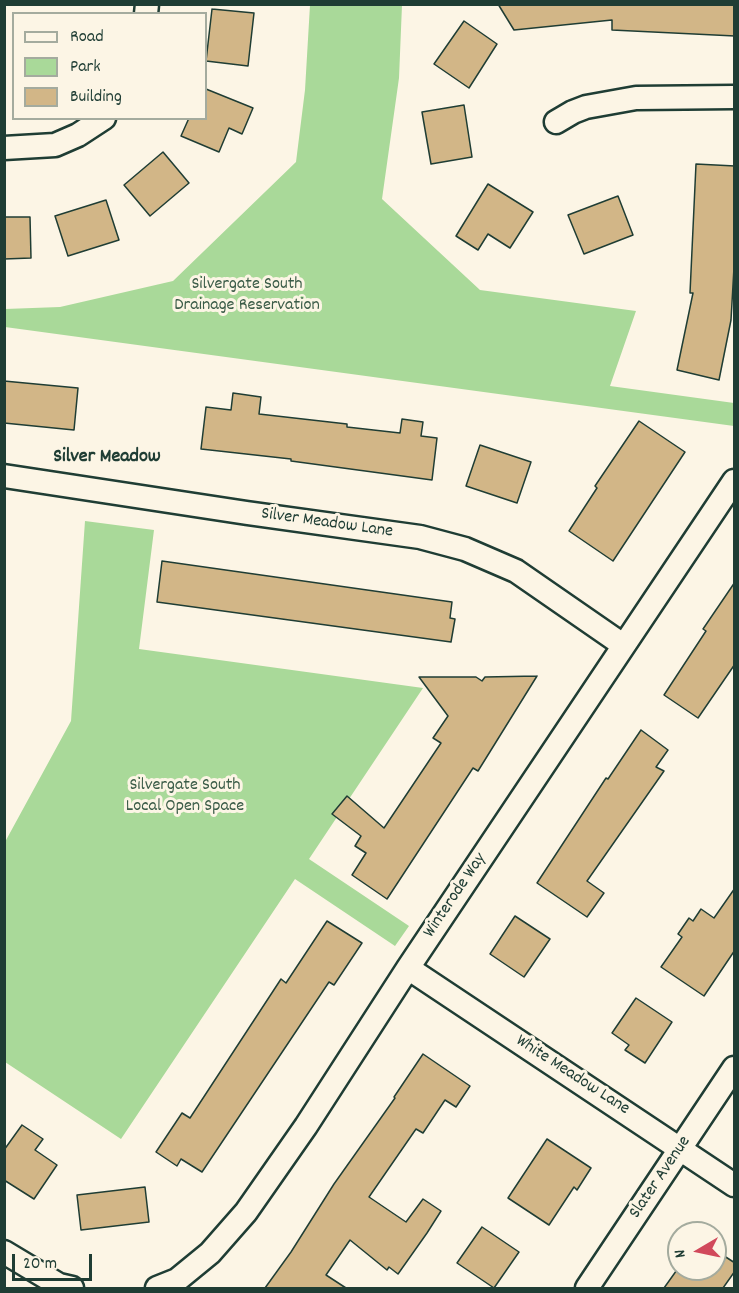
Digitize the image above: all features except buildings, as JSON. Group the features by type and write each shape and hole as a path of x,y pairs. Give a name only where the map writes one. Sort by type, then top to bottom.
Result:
{"street":[{"path":"556,122 586,107 636,98 735,97"},
{"path":"4,148 55,145 78,135 101,120"},
{"name":"Silver Meadow Lane","path":"4,476 236,512 420,537 465,549 516,571 623,645"},
{"name":"Winterode Way","path":"157,1288 177,1280 210,1253 246,1212 306,1126 408,968 735,481"},
{"name":"White Meadow Lane","path":"408,968 735,1185"},
{"name":"Slater Avenue","path":"587,1288 735,1068"},
{"path":"4,1252 59,1285 72,1288"}],"green space":[{"name":"Silvergate South Drainage Reservation","path":"310,5 402,5 399,78 382,199 480,290 636,311 610,386 734,403 734,426 5,327 5,309 60,307 173,281 296,162 305,90"},
{"name":"Silvergate South Local Open Space","path":"85,521 154,530 139,649 423,688 309,859 409,926 395,946 295,879 121,1139 5,1062 5,842 71,721"}],"district":[{"name":"Silver Meadow","path":"107,458"}]}
